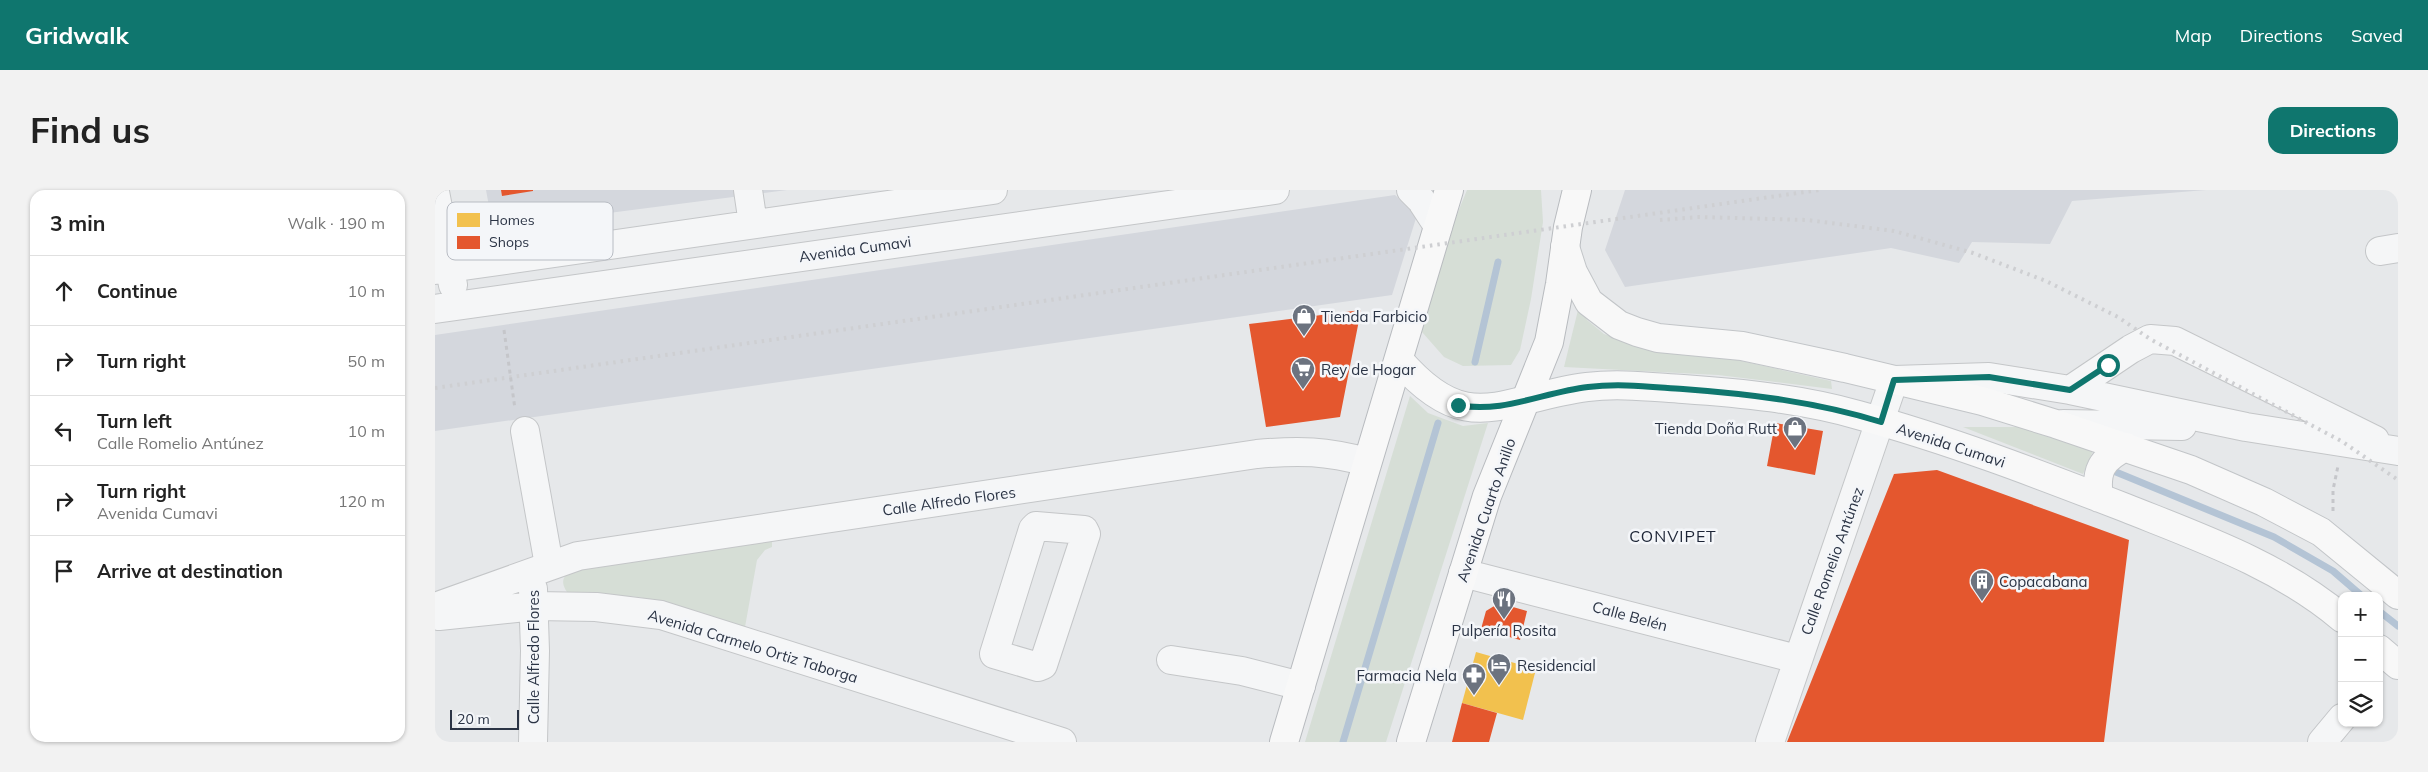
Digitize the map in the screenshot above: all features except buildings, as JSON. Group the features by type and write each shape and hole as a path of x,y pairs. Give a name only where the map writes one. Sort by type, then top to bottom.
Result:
{"main road":[{"path":"1284,742 1449,190"},
{"name":"Avenida Cuarto Anillo","path":"1411,742 1487,496 1549,342 1577,190"},
{"path":"1565,247 1573,272 1589,302 1619,325 1658,338 1742,346 1982,401 2125,447 2191,470 2264,502 2321,532 2398,595"},
{"name":"Avenida Cumavi","path":"1399,360 1427,389 1440,398 1476,409 1493,408 1546,393 1589,387 1639,386 1713,391 1797,402 1857,414 1976,451 2222,546 2287,578 2338,615"},
{"path":"2099,498 2097,482 2101,466 2111,454 2125,447"}],"street":[{"path":"748,190 753,224"},
{"path":"613,245 993,190"},
{"name":"Avenida Cumavi","path":"446,307 1183,198 1275,190"},
{"path":"1411,190 1421,200 1438,226"},
{"path":"435,192 446,307"},
{"path":"639,241 632,246 628,261 637,275 644,278"},
{"path":"442,269 505,260"},
{"path":"2070,390 2131,349 2150,339 2175,341 2343,422 2396,451"},
{"path":"1894,380 1989,377 2070,390 2246,427 2396,451"},
{"name":"Calle Romelio Antúnez","path":"1769,742 1894,380"},
{"path":"520,420 540,568"},
{"path":"2056,424 2246,427"},
{"name":"Calle Alfredo Flores","path":"435,607 578,556 1283,452 1309,450 1334,453 1367,462"},
{"path":"1062,528 1073,483"},
{"path":"1034,527 1062,528 1084,530 1086,534 1043,665 1038,667 995,655 993,653 1034,527"},
{"name":"Calle Alfredo Flores","path":"533,742 535,606 540,568"},
{"name":"Calle Belén","path":"1463,573 1797,659"},
{"name":"Avenida Carmelo Ortiz Taborga","path":"435,617 535,606 596,607 661,615 1062,742"},
{"path":"1171,660 1242,671 1301,686"},
{"path":"2323,742 2338,723"}],"path":[{"path":"504,330 520,420"},
{"path":"2330,539 2333,516 2333,490 2343,442"}],"shaded area":[{"path":"486,190 787,190 613,212 613,202 488,202"},
{"path":"1467,190 1541,190 1543,222 1531,299 1520,350 1511,365 1463,366 1444,357 1422,332 1440,260"},
{"path":"1625,190 2206,190 2072,201 2050,244 1972,242 1959,263 1891,248 1625,287 1605,250"},
{"path":"1395,195 1417,215 1392,295 435,431 435,335"},
{"path":"1579,306 1587,320 1604,334 1622,340 1673,352 1737,360 1831,381 1832,389 1718,375 1564,367"},
{"path":"1410,396 1428,413 1463,426 1488,423 1386,742 1305,742"},
{"path":"1963,427 2036,427 2095,446 2083,474"},
{"path":"772,535 772,547 765,550 757,560 745,627 700,612 639,597 567,592 563,583 567,574 578,566"}],"waterway":[{"path":"1475,362 1498,262"},
{"path":"1343,742 1438,423"},
{"path":"2111,470 2274,537 2333,571 2357,592"},
{"path":"2383,614 2398,626"}],"railway":[{"path":"435,388 1819,190"},
{"path":"1660,220 1699,217 1807,220 1894,231 1973,253 2046,281 2118,317 2150,339 2343,442 2398,480"}],"place":[{"name":"Tienda Farbicio","path":"1304,337"},
{"name":"Rey de Hogar","path":"1303,390"},
{"name":"Tienda Doña Rutt","path":"1795,449"},
{"name":"Copacabana","path":"1982,602"},
{"name":"Pulpería Rosita","path":"1504,620"},
{"name":"Residencial","path":"1499,686"},
{"name":"Farmacia Nela","path":"1474,696"}],"district":[{"name":"CONVIPET","path":"1673,536"}],"route":[{"path":"1458,405 1476,409 1493,408 1546,393 1612,385 1639,386 1713,391 1797,402 1857,414 1881,422 1894,380 1989,377 2070,390 2108,365"}]}
